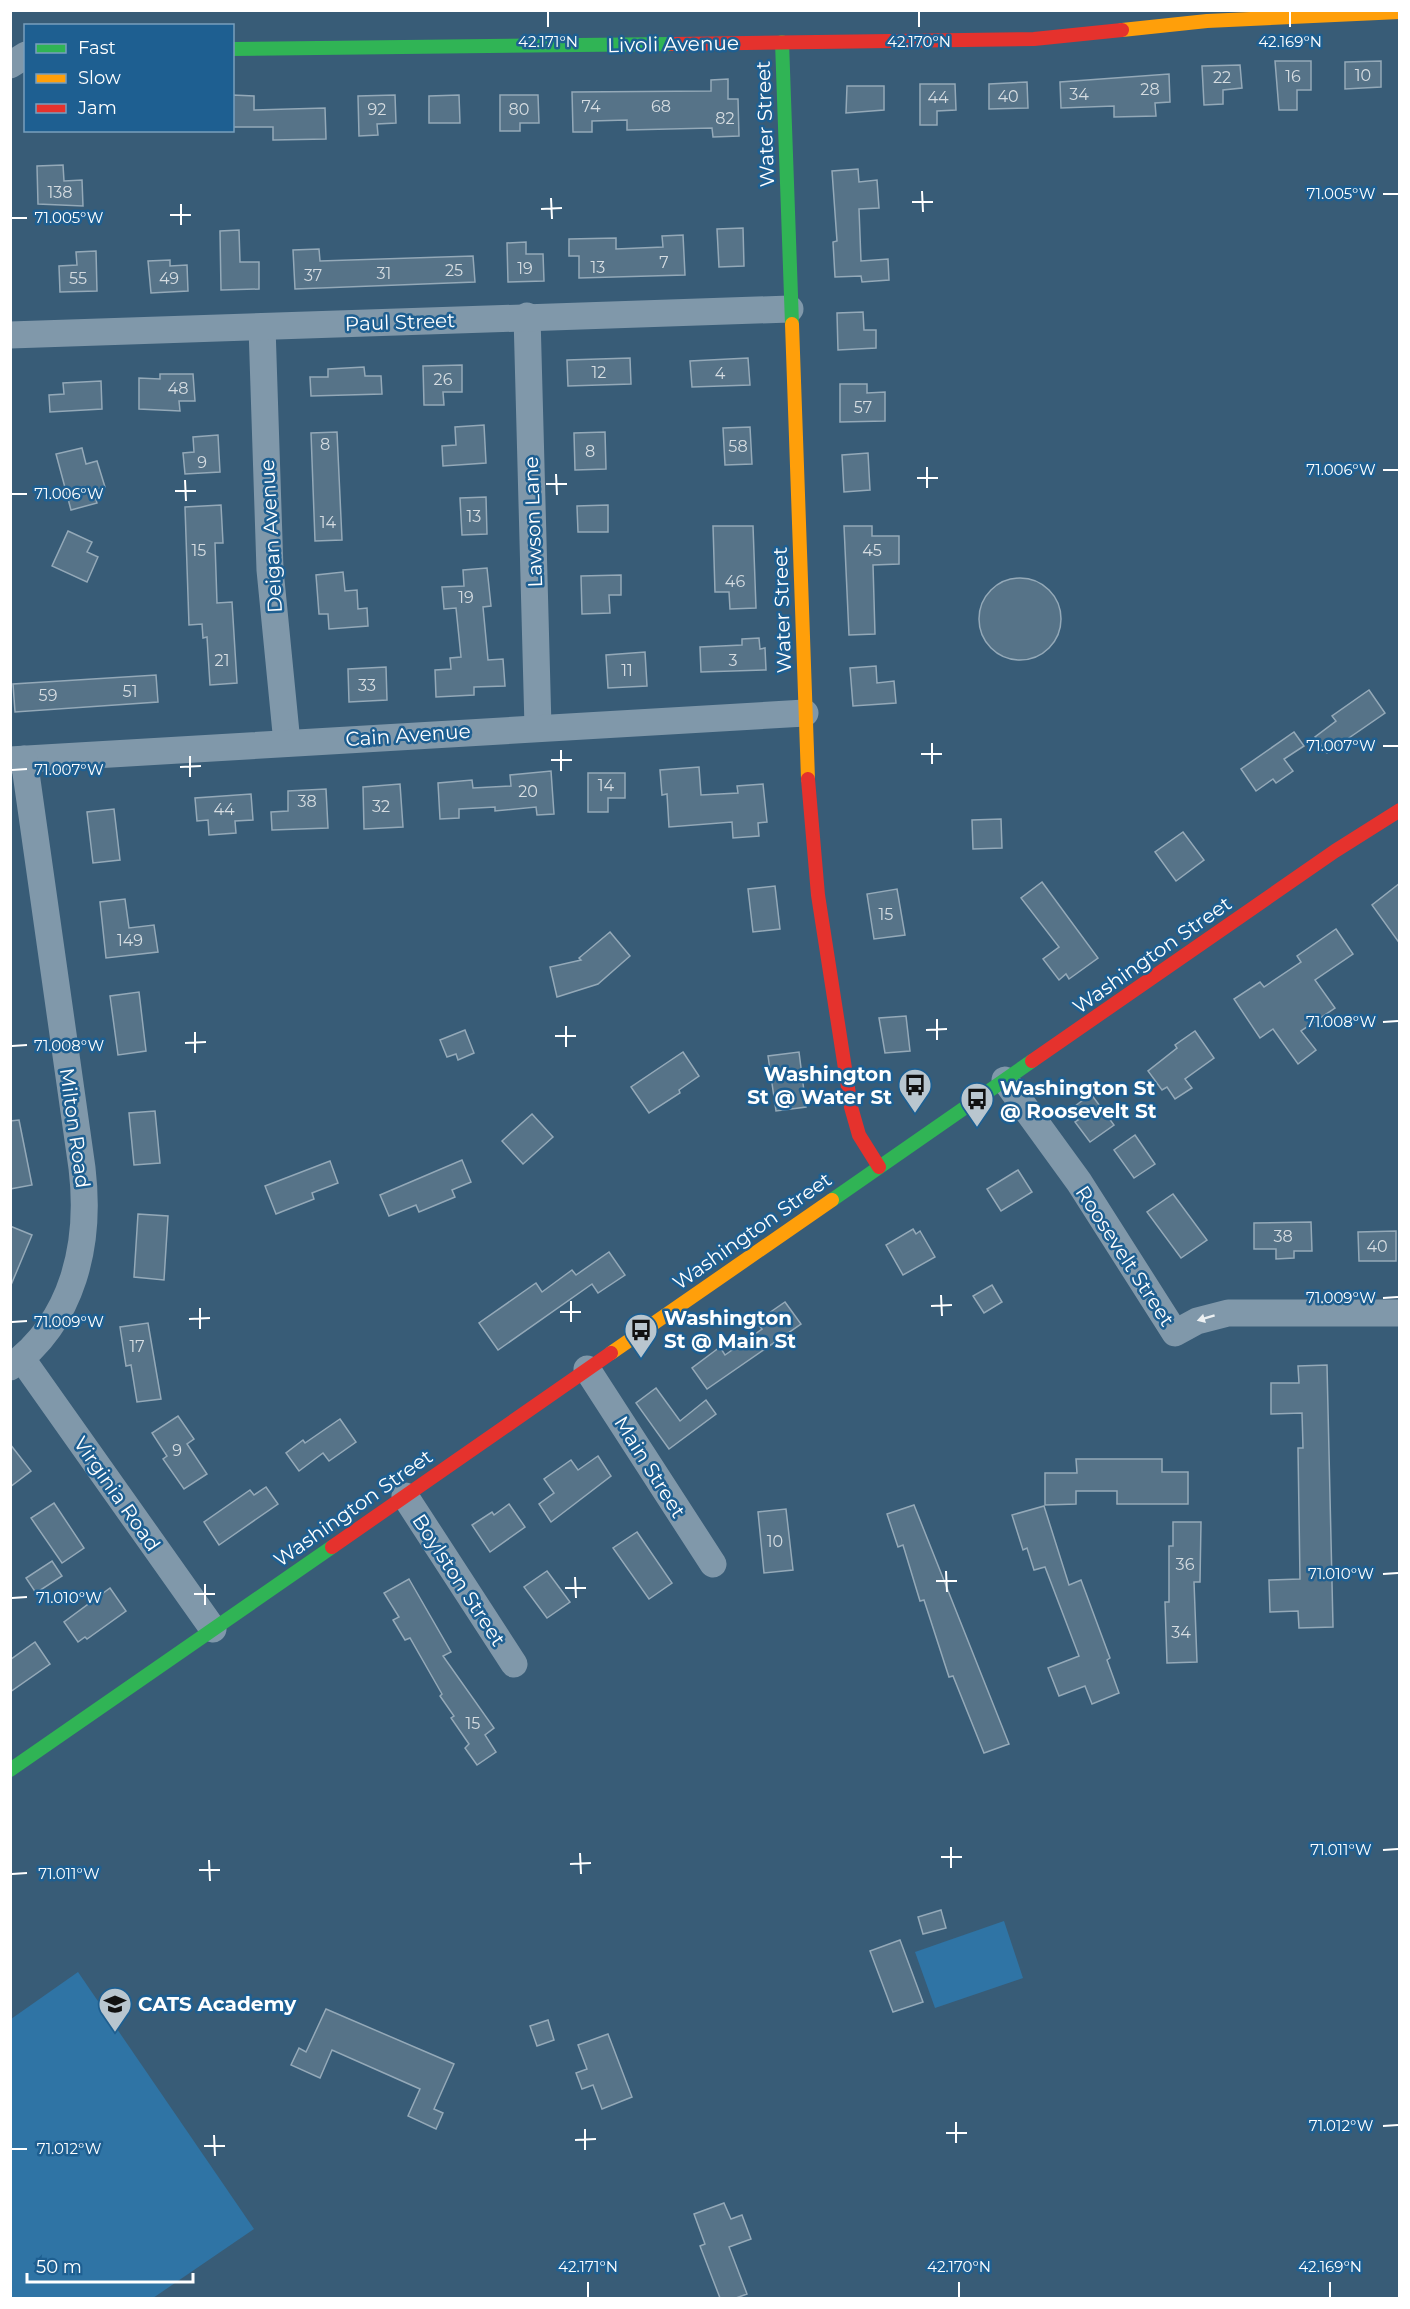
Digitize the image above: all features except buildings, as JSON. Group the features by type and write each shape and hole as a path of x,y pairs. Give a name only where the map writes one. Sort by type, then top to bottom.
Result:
{"street":[{"name":"Livoli Avenue","path":"234,49 1034,39 1207,21 1400,12"},
{"name":"Water Street","path":"782,42 805,713 816,879 851,1107 859,1135 879,1167"},
{"path":"10,65 24,56"},
{"name":"Paul Street","path":"10,335 790,309"},
{"name":"Lawson Lane","path":"527,316 538,727"},
{"name":"Deigan Avenue","path":"262,327 270,570 287,743"},
{"name":"Cain Avenue","path":"17,760 538,727 805,713"},
{"name":"Milton Road","path":"16,1363 41,1341 66,1298 82,1245 85,1208 17,760"},
{"name":"Washington Street","path":"10,1770 1335,851 1400,810"},
{"name":"Roosevelt Street","path":"1005,1080 1078,1182 1175,1333 1206,1317 1240,1313 1400,1313"},
{"name":"Virginia Road","path":"16,1363 213,1629"},
{"name":"Main Street","path":"587,1369 713,1564"},
{"name":"Boylston Street","path":"405,1496 514,1664"}],"shaded area":[{"path":"1004,1921 1023,1978 935,2008 915,1952"},
{"path":"78,1972 254,2229 153,2298 11,2298 11,2019"}],"traffic: fast":[{"path":"782,42 792,324"},
{"path":"234,49 672,44"},
{"path":"832,1200 1032,1061"},
{"path":"10,1770 332,1547"}],"traffic: slow":[{"path":"1122,30 1207,21 1400,12"},
{"path":"792,324 808,779"},
{"path":"611,1353 832,1200"}],"traffic: jam":[{"path":"672,44 1034,39 1122,30"},
{"path":"808,779 818,895 851,1107 859,1135 879,1167"},
{"path":"1032,1061 1335,851 1400,810"},
{"path":"332,1547 611,1353"}],"place":[{"name":"Washington St @ Water St","path":"915,1114"},
{"name":"Washington St @ Roosevelt St","path":"977,1128"},
{"name":"Washington St @ Main St","path":"641,1359"},
{"name":"CATS Academy","path":"115,2033"}]}
